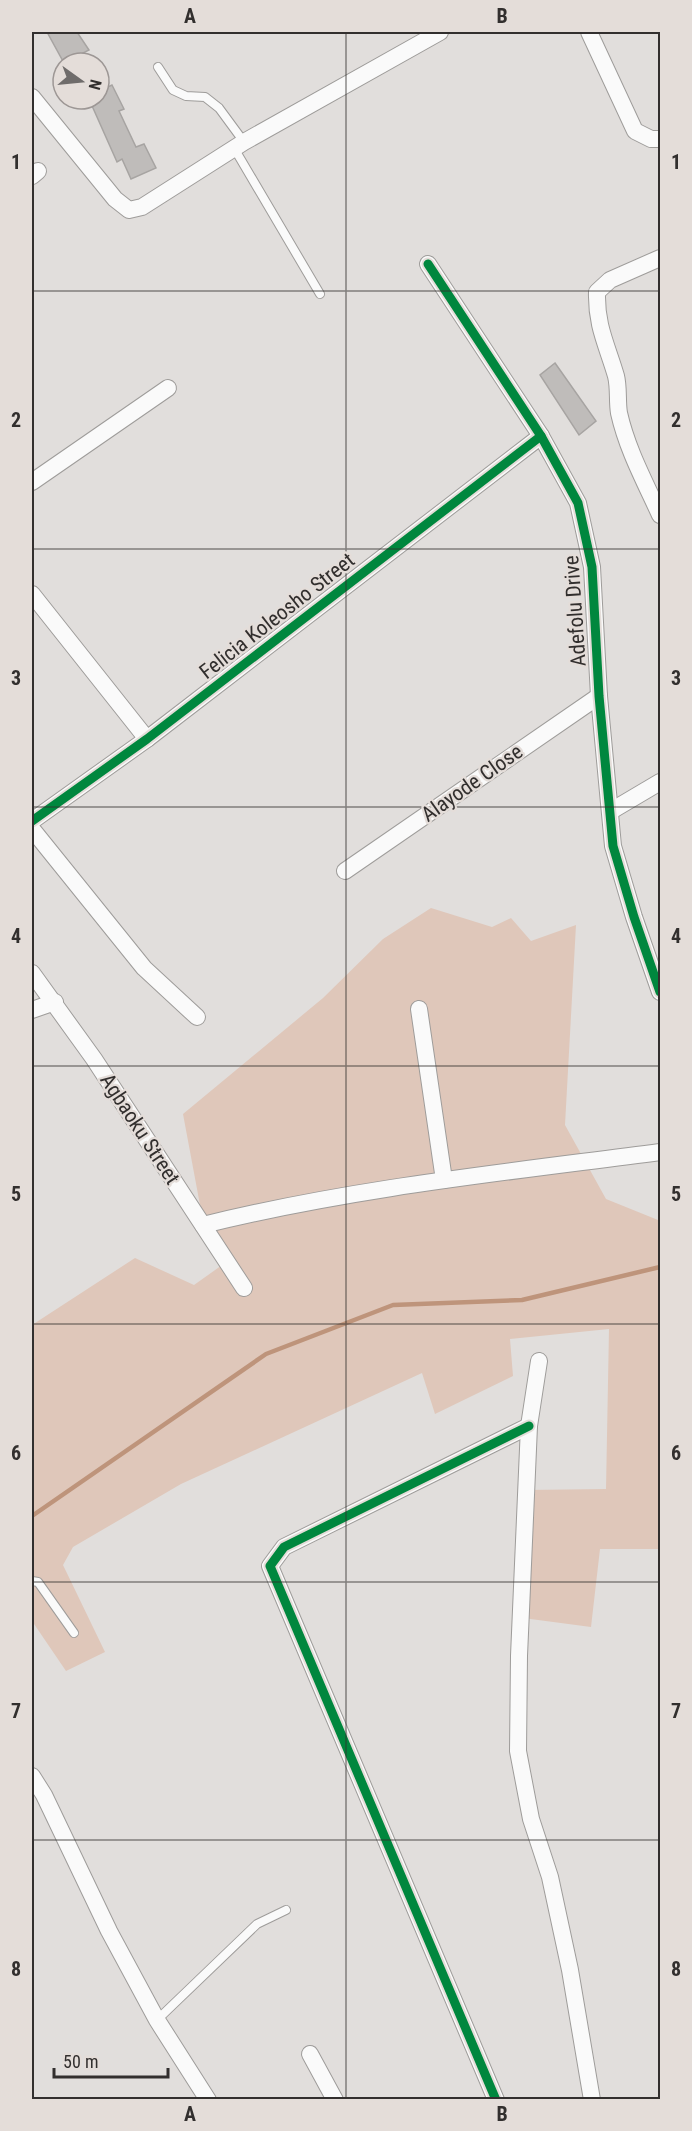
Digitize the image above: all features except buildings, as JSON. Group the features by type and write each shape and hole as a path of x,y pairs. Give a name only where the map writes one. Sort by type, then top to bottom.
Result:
{"street":[{"path":"32,97 115,199 129,210 142,207 239,145 440,32"},
{"path":"589,32 635,131 651,139 660,139"},
{"path":"660,258 610,280 597,292 599,331 617,379 619,412 635,461 660,515"},
{"name":"Adefolu Drive","path":"428,264 541,436 578,503 592,567 599,696 613,846 660,992"},
{"path":"32,482 168,388"},
{"name":"Felicia Koleosho Street","path":"32,821 147,739 541,436"},
{"path":"32,594 147,739"},
{"name":"Alayode Close","path":"345,871 599,696"},
{"path":"611,811 660,782"},
{"path":"32,829 144,968 197,1017"},
{"name":"Agbaoku Street","path":"32,973 55,1002 244,1288"},
{"path":"32,1010 55,1002"},
{"path":"419,1009 444,1180"},
{"path":"203,1226 247,1214 444,1180 660,1152"},
{"path":"539,1361 529,1426 519,1656 518,1751 531,1819 550,1877 570,1970 592,2100"},
{"path":"496,2100 270,1566 284,1547 529,1426"},
{"path":"32,1776 44,1795 109,1931 157,2020 208,2100"},
{"path":"310,2054 335,2100"}],"lane":[{"path":"158,68 173,90 186,96 205,97 212,102 239,145 320,294"},
{"path":"32,1581 38,1582 48,1592 74,1633"},
{"path":"157,2020 257,1924 286,1910"}],"shaded area":[{"path":"431,908 492,927 511,918 531,941 576,925 565,1125 606,1199 658,1220 660,1218 660,1549 600,1549 591,1627 523,1618 526,1490 606,1489 609,1329 510,1339 513,1376 435,1414 422,1373 181,1484 73,1547 63,1565 105,1652 66,1671 32,1621 32,1325 135,1258 194,1285 232,1258 200,1205 183,1114 323,998 383,939"}],"waterway":[{"path":"32,1516 266,1354 393,1305 522,1300 660,1267"}],"cycle path":[{"path":"428,264 541,436 578,503 592,567 599,696 613,846 660,992"},
{"path":"32,821 147,739 541,436"},
{"path":"496,2100 270,1566 284,1547 529,1426"}]}
